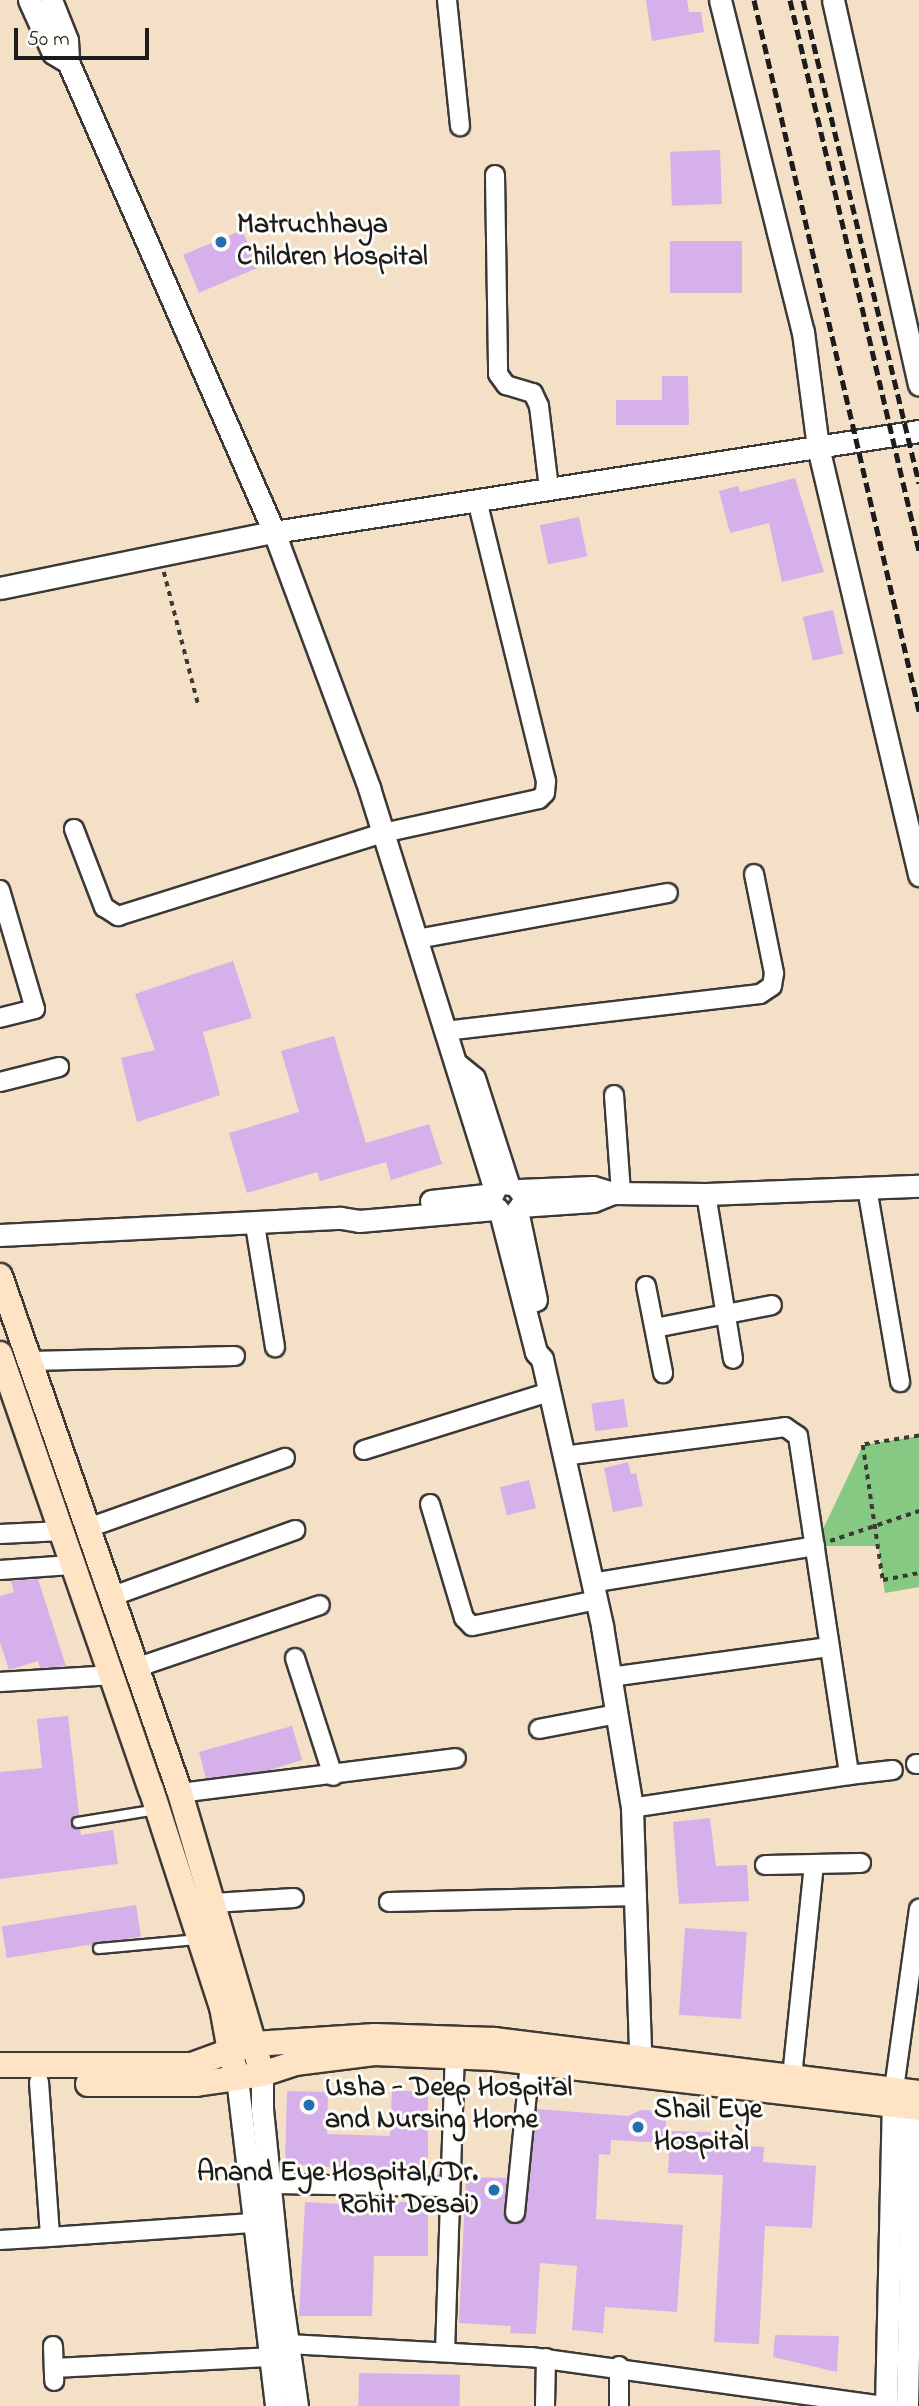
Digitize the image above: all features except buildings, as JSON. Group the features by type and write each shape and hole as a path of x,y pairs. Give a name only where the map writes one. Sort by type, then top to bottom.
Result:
{"main road":[{"path":"0,1276 180,1793 262,2074"},
{"path":"0,1354 62,1531 71,1565 113,1675 158,1809 222,2007 237,2078"},
{"path":"0,2065 192,2065 254,2044 415,2037 494,2040 642,2067 908,2099"},
{"path":"0,2080 131,2085 237,2078 262,2074 295,2063 374,2053 792,2077 908,2099"}],"street":[{"path":"29,0 53,53 68,62"},
{"path":"51,0 67,40 68,62 274,532 383,834 446,1031 459,1066 474,1078 546,1350 542,1359 594,1591 617,1714 632,1808 642,2067"},
{"path":"447,0 460,126"},
{"path":"720,0 803,332 818,447 919,875"},
{"path":"833,0 912,330 919,385"},
{"path":"495,175 498,374 506,385 533,393 549,489"},
{"path":"0,588 274,532 919,431"},
{"path":"74,829 104,907 118,916 383,834 539,799 545,793 547,781 477,500"},
{"path":"446,1031 760,994 772,986 774,974 754,874"},
{"path":"0,890 35,1009 0,1018"},
{"path":"417,939 668,892"},
{"path":"0,1082 59,1067"},
{"path":"614,1095 617,1193"},
{"path":"0,1235 255,1225 341,1217 359,1222 593,1187 617,1193 706,1194 919,1186"},
{"path":"867,1188 901,1382"},
{"path":"706,1194 733,1359"},
{"path":"255,1225 275,1347"},
{"path":"646,1286 663,1373"},
{"path":"655,1328 772,1305"},
{"path":"30,1361 235,1356"},
{"path":"365,1450 549,1392"},
{"path":"563,1456 793,1429 798,1436 849,1775"},
{"path":"88,1528 285,1458"},
{"path":"430,1504 464,1618 472,1626 594,1591 815,1546"},
{"path":"113,1596 295,1530"},
{"path":"0,1534 62,1531"},
{"path":"0,1570 71,1565"},
{"path":"138,1667 320,1605"},
{"path":"610,1677 830,1647"},
{"path":"295,1658 332,1776"},
{"path":"0,1682 113,1675"},
{"path":"539,1729 617,1714"},
{"path":"180,1793 332,1776 456,1758"},
{"path":"632,1808 893,1770"},
{"path":"765,1865 861,1863"},
{"path":"792,2077 814,1864"},
{"path":"389,1902 637,1896"},
{"path":"213,1903 294,1898"},
{"path":"288,2344 546,2358 619,2366 884,2406 908,2099 919,1909"},
{"path":"445,2352 455,2056"},
{"path":"515,2213 530,2062"},
{"path":"262,2074 270,2184 288,2344 298,2406"},
{"path":"237,2078 252,2223 276,2406"},
{"path":"39,2082 50,2237"},
{"path":"907,2406 908,2099"},
{"path":"270,2184 450,2187"},
{"path":"0,2240 252,2223"},
{"path":"53,2346 54,2374 269,2357"},
{"path":"545,2406 546,2358"},
{"path":"619,2366 619,2406"}],"lane":[{"path":"77,1822 158,1809"},
{"path":"97,1948 200,1939"}],"path":[{"path":"160,556 199,707"},
{"path":"919,1436 863,1445 883,1580 919,1573"},
{"path":"815,1546 919,1511"}],"green space":[{"path":"919,1436 919,1587 885,1593 878,1546 815,1546 863,1445"}],"railway":[{"path":"754,0 919,711"},
{"path":"790,0 919,551"},
{"path":"803,0 919,483"}],"place":[{"name":"Matruchhaya Children Hospital","path":"221,242"},
{"name":"Usha - Deep Hospital and Nursing Home","path":"309,2105"},
{"name":"Shail Eye Hospital","path":"638,2127"},
{"name":"Anand Eye Hospital,(Dr. Rohit Desai)","path":"494,2190"}]}
